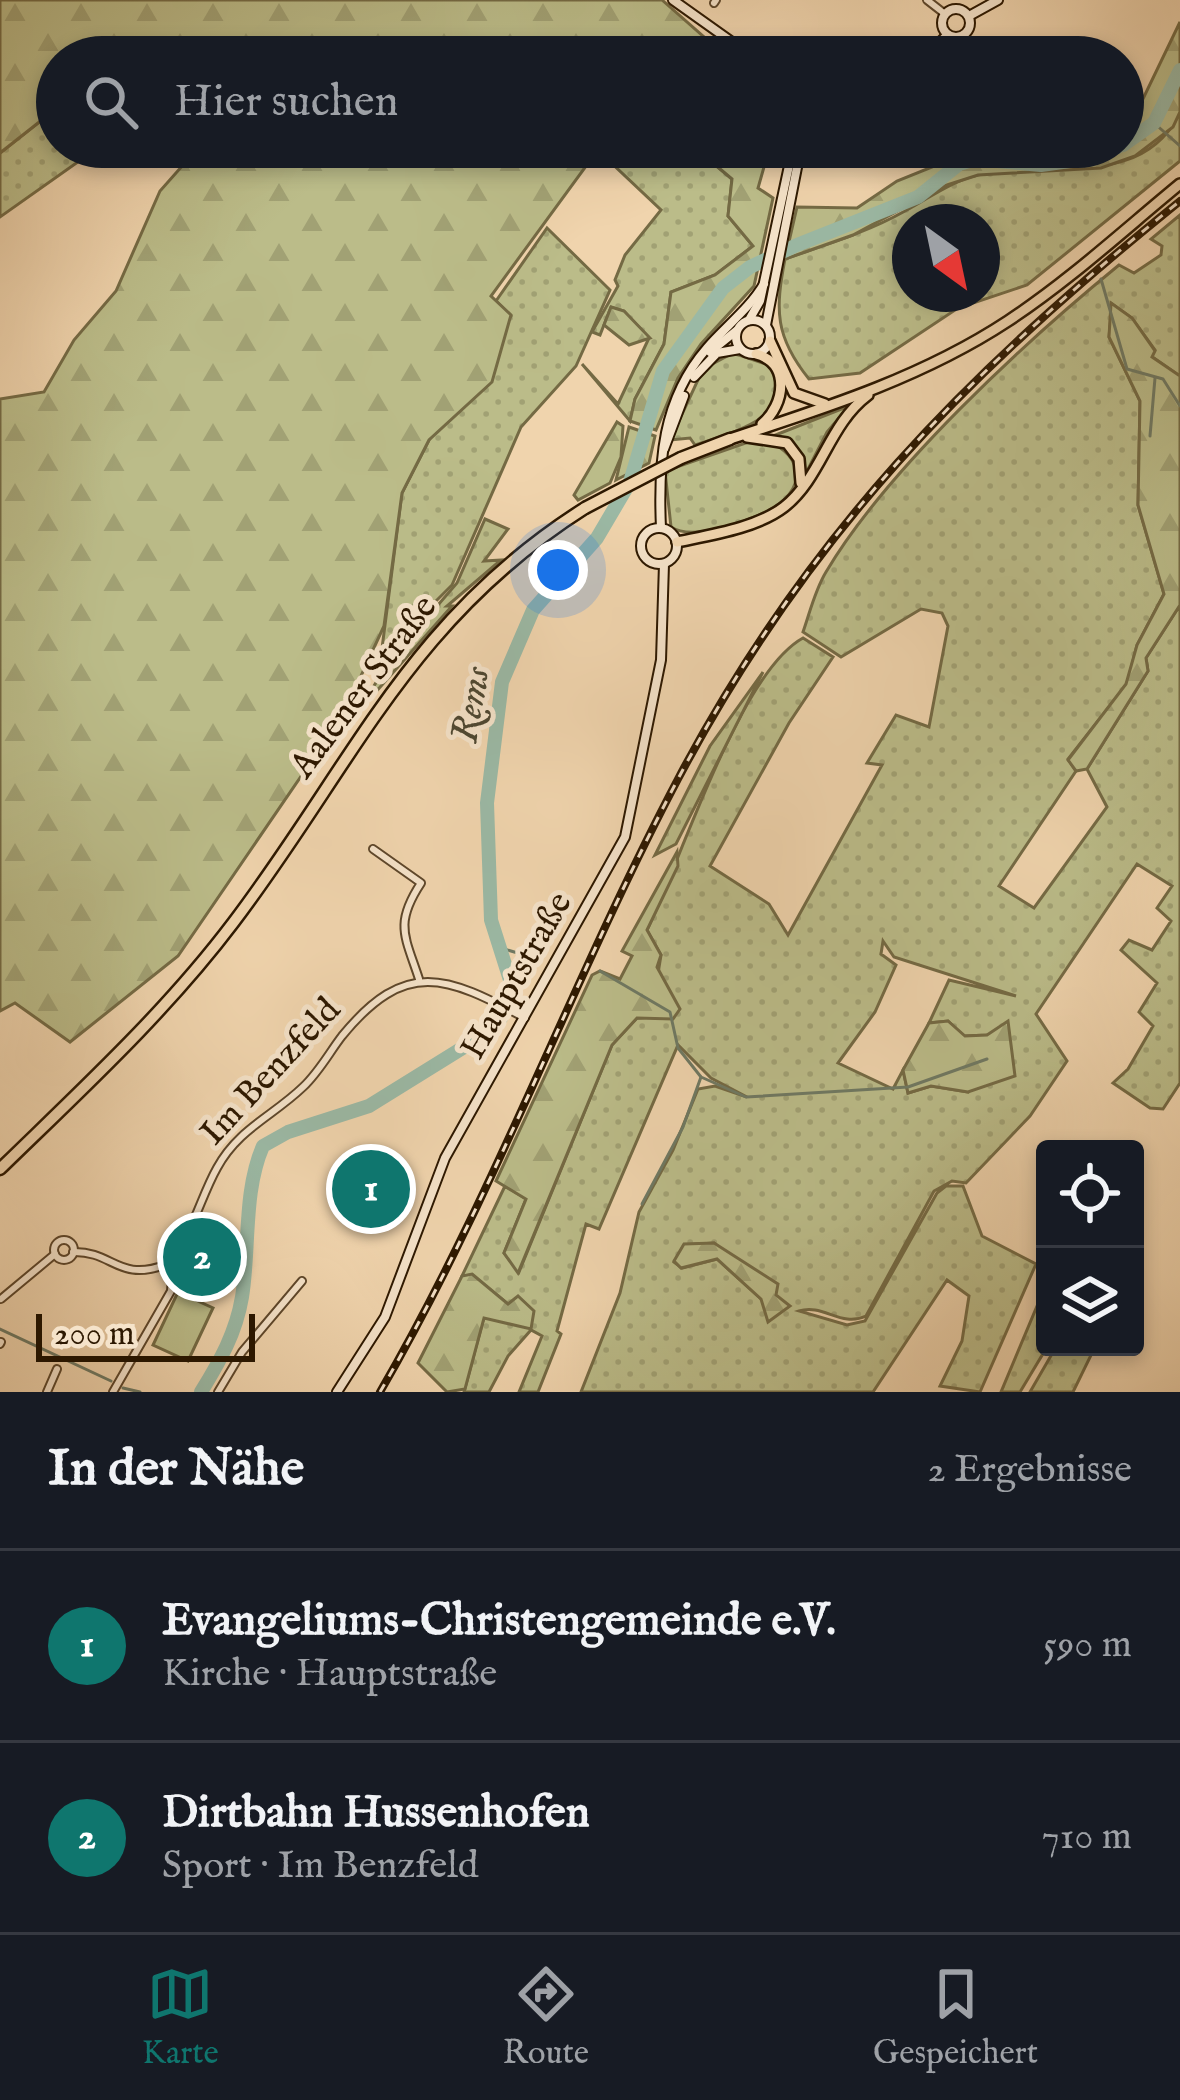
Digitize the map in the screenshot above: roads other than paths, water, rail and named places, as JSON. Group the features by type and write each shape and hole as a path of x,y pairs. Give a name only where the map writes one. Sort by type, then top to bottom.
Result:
{"highway":[{"name":"Aalener Straße","path":"0,1168 111,1061 207,955 443,623 530,543 584,508 681,458 730,439"}],"main road":[{"path":"673,0 722,36"},
{"path":"969,16 957,9 945,14 941,22 947,35 965,34 969,16 998,0"},
{"path":"710,28 719,36"},
{"path":"695,365 749,320 768,279 793,168"},
{"name":"Aalener Straße","path":"730,439 877,388 1009,321 1180,184"},
{"path":"768,279 766,325 794,393 809,402 836,403"},
{"path":"677,542 661,528 659,465 667,424 695,365 768,279"},
{"path":"749,320 766,325"},
{"path":"737,330 740,349"},
{"path":"756,354 770,341"},
{"path":"659,465 696,372 717,353 740,349 772,365 782,397 772,416 749,432"},
{"path":"677,542 772,514 800,489 836,424 877,388"},
{"path":"730,439 768,437 787,443 799,459 800,489"},
{"path":"661,528 646,534 641,549 652,563 664,564 676,554 677,542"},
{"name":"Hauptstraße","path":"337,1392 385,1317 446,1158 629,825 661,660 664,564"}],"street":[{"path":"927,0 945,14"},
{"path":"373,849 421,884 404,909 402,926 419,979 460,986 526,1018"},
{"name":"Im Benzfeld","path":"165,1265 182,1245 234,1141 306,1084 381,997 419,979"},
{"path":"55,1254 55,1245 63,1240 73,1252"},
{"path":"55,1254 67,1259 73,1252 87,1251 125,1272 165,1265 172,1276 171,1291 113,1392"},
{"path":"1,1299 55,1254"},
{"path":"218,1392 242,1352 302,1281"},
{"path":"47,1392 57,1370"}],"waterway":[{"name":"Rems","path":"1144,130 1154,123 1180,70"},
{"path":"1154,123 1180,146"},
{"name":"Rems","path":"201,1392 239,1310 252,1182 263,1146 288,1132 369,1106 477,1039 501,1018 511,995 491,920 487,803 502,682 533,610 597,538 630,482 663,371 723,288 750,267 918,197 954,168"},
{"path":"1101,279 1127,369 1163,379 1180,406"},
{"path":"1150,436 1155,378"},
{"path":"501,948 531,957"},
{"path":"600,971 670,1012 678,1048 701,1077 746,1097 908,1087 987,1059"},
{"path":"642,1204 683,1127 701,1077"},
{"path":"0,1329 111,1381"},
{"path":"123,1388 140,1392"}],"railway":[{"path":"380,1392 460,1242 639,855 728,691 781,609 838,534 961,395 1102,265 1180,201"}],"place":[{"name":"Evangeliums-Christengemeinde e.V.","path":"371,1189"},
{"name":"Dirtbahn Hussenhofen","path":"202,1257"}]}
